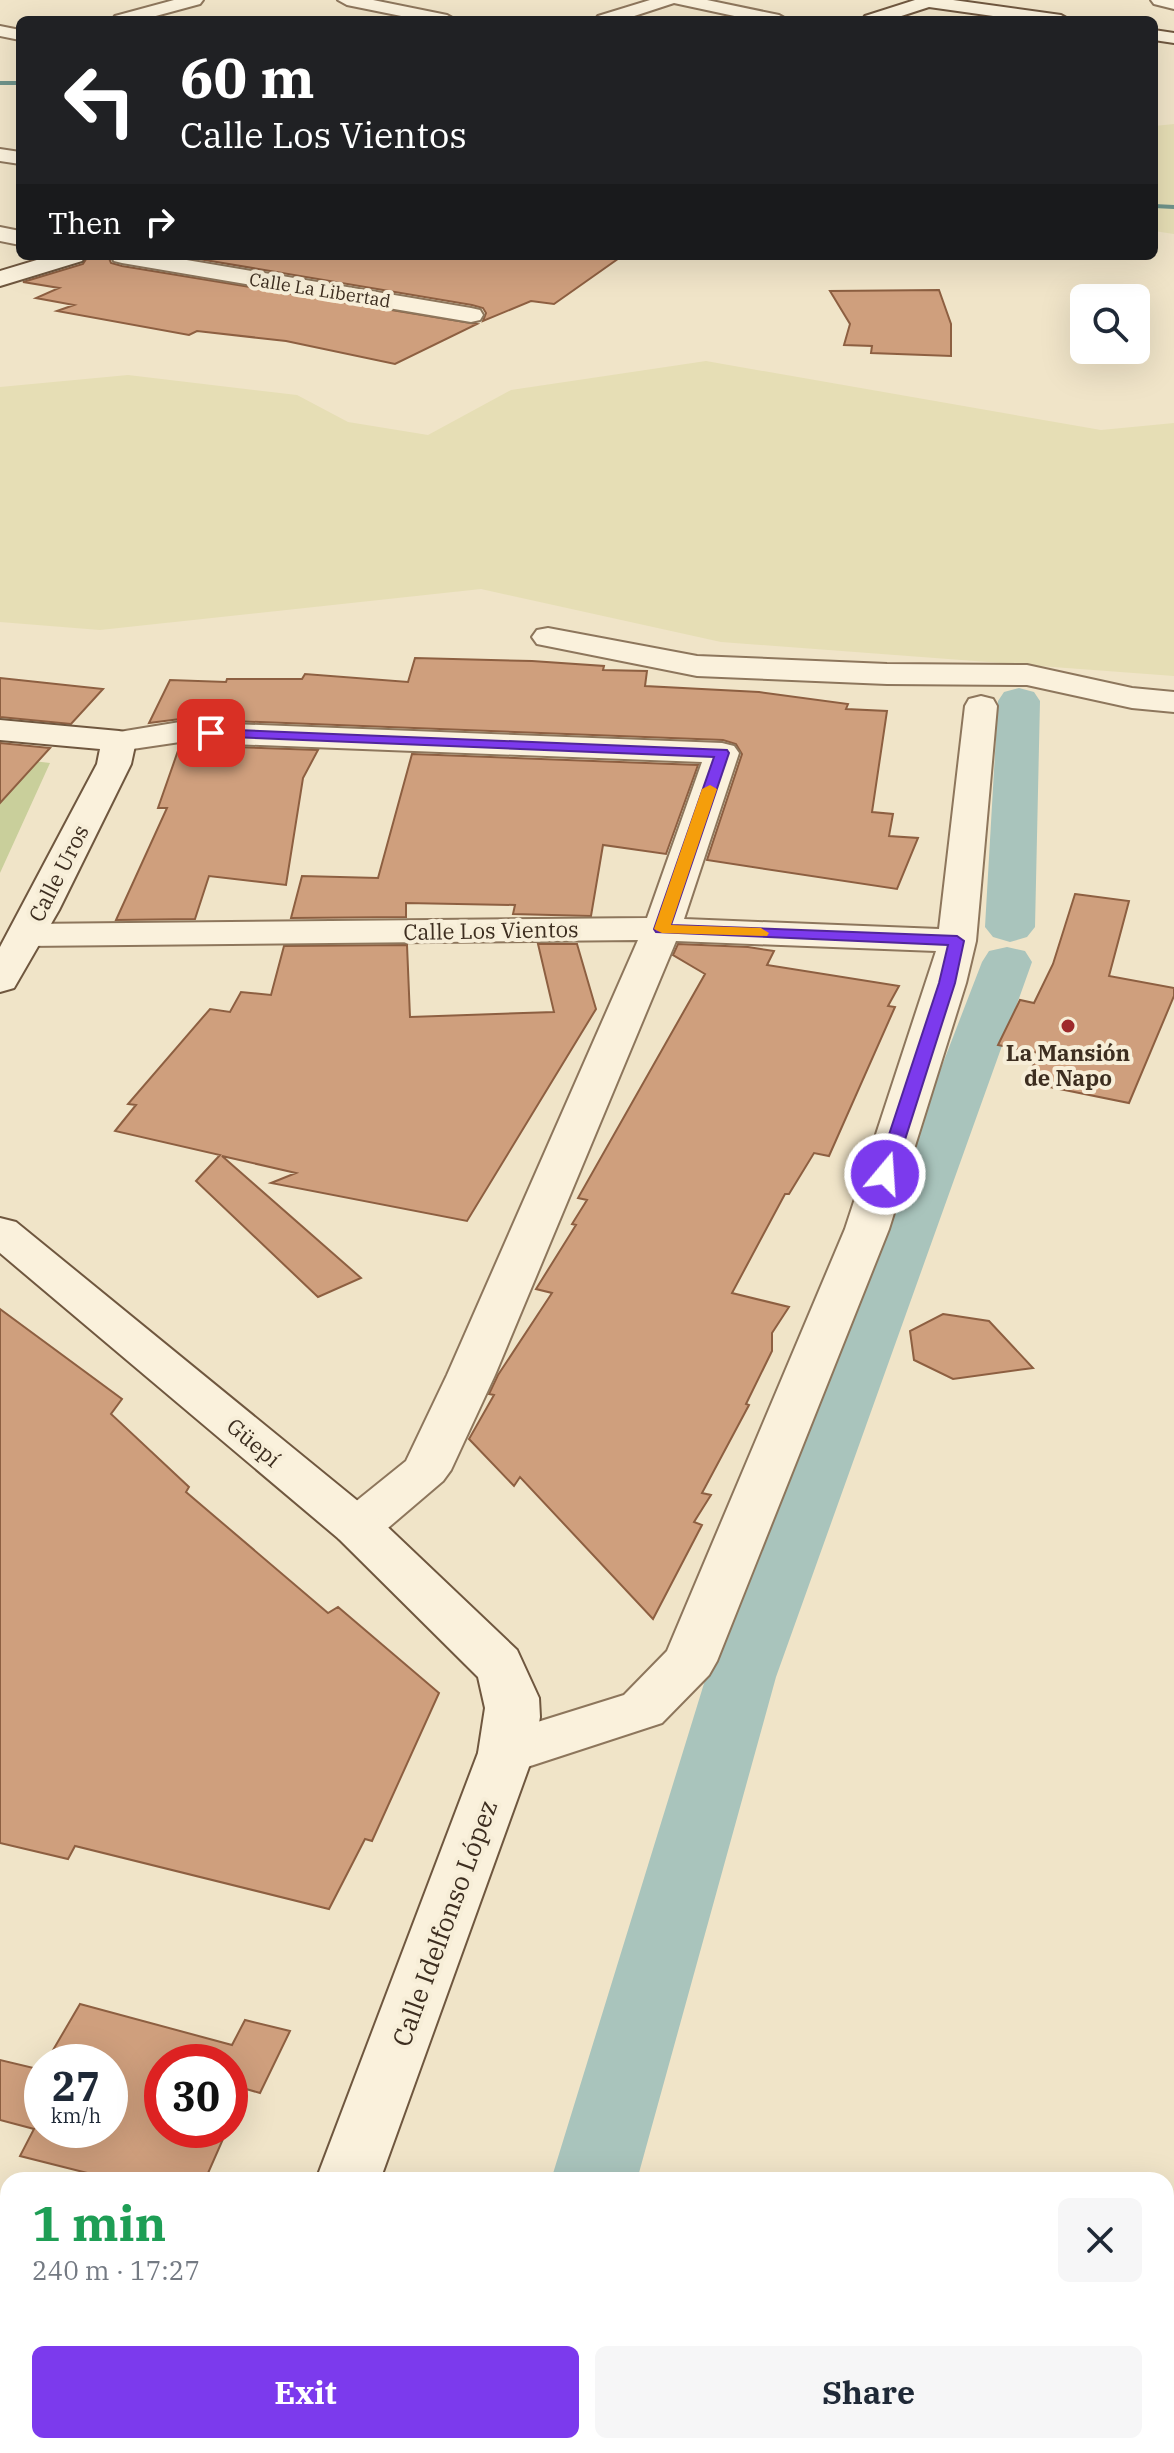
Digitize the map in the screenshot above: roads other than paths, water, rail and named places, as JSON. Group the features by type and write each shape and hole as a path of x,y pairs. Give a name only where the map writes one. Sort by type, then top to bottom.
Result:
{"street":[{"path":"136,16 194,0"},
{"path":"347,0 427,16"},
{"path":"367,16 423,0"},
{"path":"617,16 668,0"},
{"path":"681,0 759,16"},
{"path":"1160,0 1174,4"},
{"path":"883,16 928,1 1033,16"},
{"path":"0,279 61,260"},
{"name":"Calle La Libertad","path":"146,260 471,315"},
{"path":"548,637 697,666 887,674 1027,675 1132,698 1174,702"},
{"path":"506,1753 643,1709 690,1661 867,1229 947,983 957,941 981,706"},
{"path":"0,730 116,752 180,732 722,753 662,929 471,1375 426,1470 357,1527"},
{"name":"Calle Uros","path":"0,980 26,935 116,752"},
{"name":"Calle Los Vientos","path":"26,935 662,929 957,941"},
{"name":"Güepí","path":"0,1231 357,1527 498,1664"},
{"name":"Calle Idelfonso López","path":"351,2172 506,1753 515,1705 498,1664"}],"waterway":[{"path":"0,83 16,83"},
{"path":"1158,206 1174,207"},
{"path":"1010,927 1019,701"},
{"path":"596,2172 741,1677 1007,962"}],"place":[{"name":"La Mansión de Napo","path":"1068,1026"}]}
